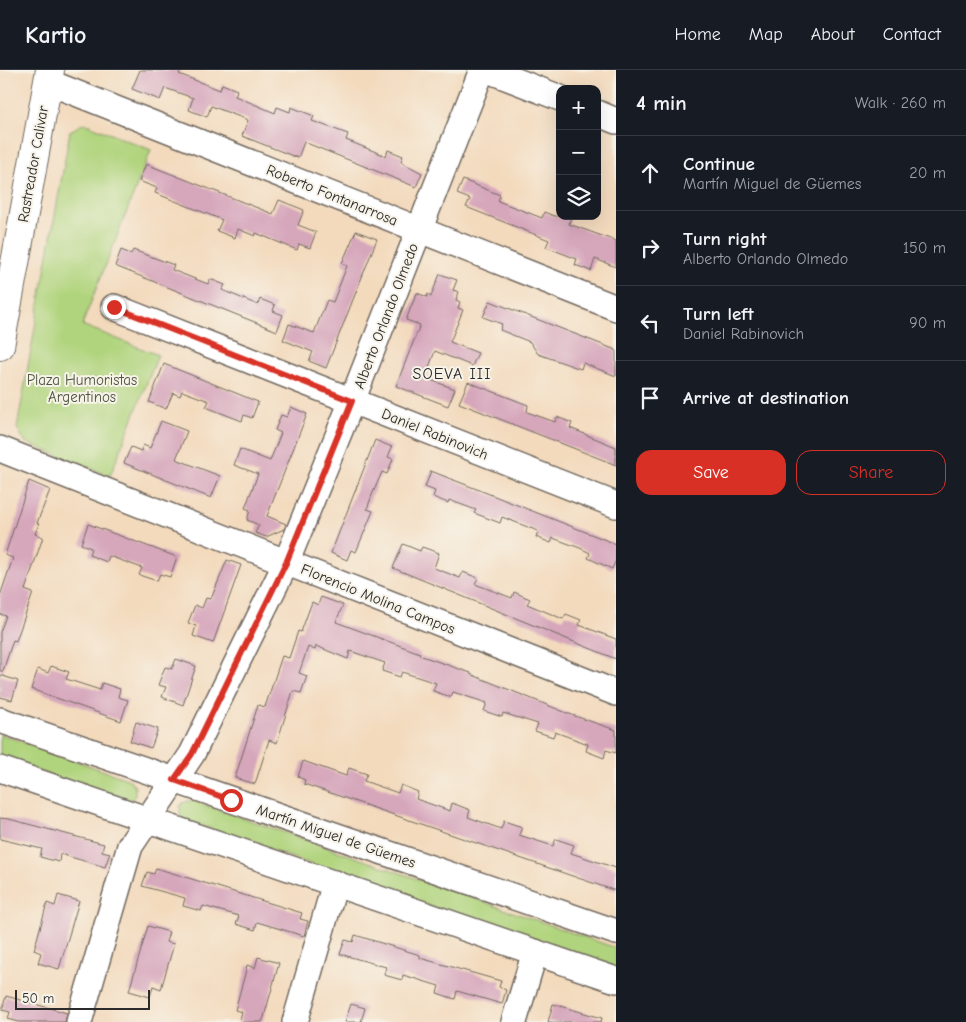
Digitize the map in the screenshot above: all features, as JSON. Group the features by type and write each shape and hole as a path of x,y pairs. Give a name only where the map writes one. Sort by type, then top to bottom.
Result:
{"main road":[{"name":"Rastreador Calivar","path":"0,346 49,76"}],"street":[{"name":"Alberto Orlando Olmedo","path":"79,1022 130,846 192,754 286,563 482,70"},
{"path":"488,70 556,96"},
{"name":"Roberto Fontanarrosa","path":"49,76 419,230 616,308"},
{"path":"601,115 616,121"},
{"name":"Daniel Rabinovich","path":"114,307 616,505"},
{"name":"Florencio Molina Campos","path":"0,450 616,693"},
{"name":"Martín Miguel de Güemes","path":"0,720 616,932"},
{"path":"0,769 616,980"},
{"path":"295,1022 335,883"},
{"path":"514,1022 535,952"}],"green space":[{"name":"Plaza Humoristas Argentinos","path":"84,123 151,150 82,325 158,355 110,476 25,442 17,428 70,131"},
{"path":"0,734 130,780 135,787 135,796 129,802 0,758"},
{"path":"191,800 616,948 616,972 180,818 180,806"}],"building":[{"path":"140,70 181,70 179,74 220,90 222,84 237,90 235,96 275,113 277,107 290,112 291,107 314,116 312,121 348,134 346,140 386,156 388,150 403,156 401,162 422,173 416,187 304,142 298,158 242,136 248,120 211,106 207,117 189,110 193,98 165,88 160,100 132,89"},
{"path":"146,164 273,214 279,200 304,210 298,225 316,232 310,248 299,244 297,250 256,233 255,236 238,229 235,238 217,231 222,220 155,193 157,188 139,181"},
{"path":"463,180 500,195 498,201 542,218 544,212 556,216 556,220 570,220 569,224 616,241 616,267 595,259 591,271 575,265 577,259 546,247 549,240 466,207 470,199 457,194"},
{"path":"356,231 377,239 326,368 309,361 313,352 283,340 289,324 314,333 327,300 333,302 347,266 342,263"},
{"path":"121,250 131,254 133,250 174,265 172,270 208,284 210,279 225,285 222,290 258,305 260,299 275,305 273,311 283,315 277,331 115,266"},
{"path":"440,274 457,280 453,290 459,292 456,300 460,302 458,308 463,310 450,342 478,353 472,366 435,351 425,378 455,389 448,406 396,386 420,325 406,320 411,307 417,293 427,297 428,294 431,296"},
{"path":"490,301 616,350 616,376 583,363 581,369 538,354 530,342 500,330 502,324 483,317"},
{"path":"164,364 258,402 252,418 244,415 242,421 206,407 209,401 182,391 180,396 173,393 166,409 149,402"},
{"path":"468,382 528,405 527,412 555,422 557,417 572,423 570,428 616,447 616,465 459,403"},
{"path":"291,407 307,414 267,516 286,524 284,529 266,537 255,533 259,525 247,520 250,510 245,508 258,474 234,465 240,449 270,461 281,433 275,430 281,415 287,417"},
{"path":"161,421 187,431 176,459 220,476 211,498 124,463 131,447 141,451 143,445 150,448"},
{"path":"375,440 392,447 388,457 393,459 387,474 382,472 372,495 367,509 373,511 356,552 351,550 347,560 331,553"},
{"path":"431,471 616,544 616,560 612,569 588,558 590,553 580,548 553,538 551,543 536,537 538,531 502,517 500,523 474,513 476,510 449,500 448,503 433,497 435,491 425,487"},
{"path":"29,481 50,490 37,523 39,524 35,534 43,537 25,590 33,593 16,641 13,640 3,671 0,671 0,632 6,616 0,614 0,596 13,558 5,555"},
{"path":"88,524 177,557 170,577 160,574 157,581 139,575 142,568 109,556 107,562 89,555 91,548 81,544"},
{"path":"403,544 420,551 422,547 439,553 434,568 460,578 463,572 478,578 475,584 512,598 514,592 530,599 527,604 563,619 566,614 581,620 579,625 616,639 616,659 393,568"},
{"path":"227,560 241,565 213,643 193,636 196,626 188,623 195,605 202,608 206,598 211,599"},
{"path":"321,597 343,605 336,622 420,653 419,655 471,673 572,715 616,730 616,753 606,750 604,758 586,751 588,744 555,732 553,737 535,731 538,724 503,713 502,717 484,711 487,703 453,692 451,697 433,691 436,683 402,672 400,677 382,671 385,663 350,651 348,659 316,646 315,650 308,647 299,673 307,676 301,693 293,691 277,743 269,740 255,784 235,778 258,705 265,707 282,656 289,658 298,631 301,632 312,602 318,605"},
{"path":"176,659 196,666 183,705 162,697 166,687 158,685 165,667 172,669"},
{"path":"51,666 69,672 66,679 100,690 102,683 120,689 118,697 128,700 121,721 31,689 38,669 48,673"},
{"path":"0,675 18,681 12,700 0,697"},
{"path":"136,722 158,729 151,748 130,741"},
{"path":"303,761 346,776 349,768 367,774 364,781 398,793 401,785 418,792 416,799 450,811 452,803 470,810 468,817 501,829 504,821 522,827 519,835 553,846 556,839 574,845 571,853 616,868 616,891 304,784 305,780 298,777"},
{"path":"0,818 104,844 102,851 110,853 105,867 60,854 59,862 40,857 42,849 0,839"},
{"path":"156,868 302,913 300,919 308,921 304,936 257,922 255,930 236,924 239,916 203,906 201,911 183,906 185,898 142,886 147,872 154,874"},
{"path":"58,895 79,901 59,969 38,963 41,953 34,950 47,903 55,906"},
{"path":"148,926 169,932 166,942 174,944 161,989 153,986 150,997 129,991"},
{"path":"355,935 420,955 420,958 501,981 499,987 506,990 502,1004 457,991 455,999 437,993 439,986 403,975 402,980 384,975 386,967 340,954 345,940 353,942"},
{"path":"258,957 279,963 264,1017 262,1022 239,1022 242,1012 235,1010 247,965 255,968"},
{"path":"6,996 67,1013 65,1022 19,1022 8,1019 10,1012 2,1010"},
{"path":"351,1004 365,1008 361,1022 345,1022"},
{"path":"553,1004 602,1018 601,1022 548,1022"}],"district":[{"name":"SOEVA III","path":"452,373"}],"route":[{"path":"114,307 352,401 286,563 192,754 174,780 231,800"}]}
